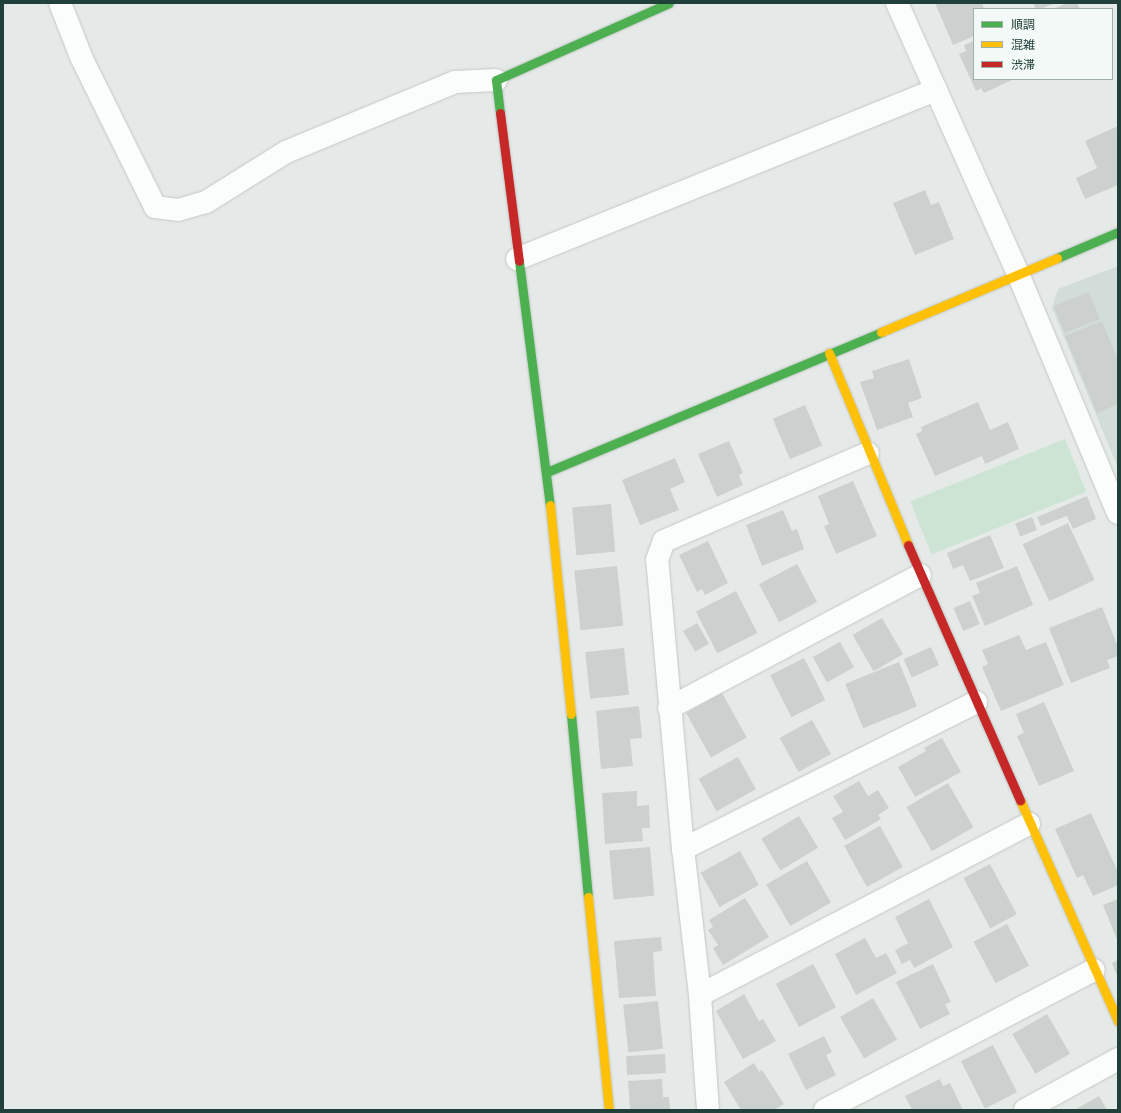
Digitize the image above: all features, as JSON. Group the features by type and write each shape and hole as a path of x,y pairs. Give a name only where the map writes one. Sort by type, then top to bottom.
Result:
{"street":[{"path":"60,3 82,59 155,207 178,210 206,202 286,152 455,82 496,80 669,3"},
{"path":"897,3 1018,274 1118,513"},
{"path":"496,80 517,259 547,472 609,1110"},
{"path":"517,259 936,90"},
{"path":"547,472 1118,232"},
{"path":"829,353 868,453 920,575 1029,824 1118,1021"},
{"path":"708,1110 700,995 683,849 669,708 657,560 664,541 868,453"},
{"path":"669,708 920,575"},
{"path":"683,849 976,702"},
{"path":"700,995 1029,824"},
{"path":"825,1110 1094,970"},
{"path":"1025,1110 1118,1059"}],"shaded area":[{"path":"1118,266 1118,468 1052,308 1058,289"}],"green space":[{"path":"1065,439 1086,492 932,554 910,502"}],"building":[{"path":"935,3 982,3 984,8 973,8 973,36 953,45"},
{"path":"1033,3 1055,3 1043,8 1036,8"},
{"path":"1067,3 1077,3 1080,8 1055,8"},
{"path":"973,41 973,80 1012,80 984,93 981,88 976,91 959,54 966,51 964,45"},
{"path":"1118,126 1118,185 1085,199 1076,178 1097,168 1085,141"},
{"path":"925,190 931,205 939,202 954,239 915,255 893,203"},
{"path":"1089,292 1100,319 1065,333 1054,306"},
{"path":"1102,321 1118,360 1118,404 1097,413 1065,336"},
{"path":"909,359 922,398 908,403 913,417 877,430 860,382 874,378 872,371"},
{"path":"978,402 990,430 1008,422 1019,449 985,464 982,456 935,476 916,434 922,431 921,427"},
{"path":"805,405 822,446 790,459 773,419"},
{"path":"729,441 743,473 739,475 743,485 717,497 698,454"},
{"path":"675,458 685,482 670,489 679,510 640,525 622,480"},
{"path":"853,481 877,536 836,554 824,526 829,524 818,496"},
{"path":"1087,496 1096,519 1073,529 1067,516 1041,526 1037,517"},
{"path":"611,504 615,552 576,555 572,507"},
{"path":"783,510 792,531 797,529 804,549 762,566 746,525"},
{"path":"1032,517 1037,530 1020,537 1015,523"},
{"path":"1068,523 1095,580 1049,601 1023,544"},
{"path":"990,535 1004,568 970,581 963,565 953,569 947,553"},
{"path":"708,541 728,583 705,595 702,589 697,592 679,555"},
{"path":"797,564 817,602 779,622 759,584"},
{"path":"617,566 623,626 581,630 574,570"},
{"path":"1017,566 1033,605 985,626 972,596 980,593 976,583"},
{"path":"736,591 757,633 717,653 696,611"},
{"path":"970,601 980,624 963,631 953,608"},
{"path":"1102,607 1118,647 1118,656 1107,660 1110,668 1071,683 1049,628"},
{"path":"882,618 903,654 874,671 853,635"},
{"path":"697,623 709,644 695,652 683,631"},
{"path":"1019,635 1026,650 1046,642 1064,685 1001,711 982,667 988,664 982,650"},
{"path":"840,642 854,667 827,682 813,657"},
{"path":"931,647 939,665 912,677 904,659"},
{"path":"624,648 629,695 590,699 585,652"},
{"path":"804,658 825,700 791,717 770,675"},
{"path":"899,662 917,707 863,728 845,684"},
{"path":"722,693 747,738 711,757 686,713"},
{"path":"1044,702 1074,771 1039,786 1017,736 1024,733 1016,714"},
{"path":"639,706 642,738 630,739 633,766 601,769 596,711"},
{"path":"812,720 831,754 799,772 780,738"},
{"path":"942,738 961,772 915,797 898,767 926,751 924,748"},
{"path":"738,757 756,789 717,811 699,779"},
{"path":"859,781 868,796 878,790 889,808 878,815 881,819 845,840 832,818 843,812 833,796"},
{"path":"948,783 974,827 932,851 906,807"},
{"path":"637,791 637,806 649,805 650,828 642,828 643,841 605,844 602,793"},
{"path":"1091,813 1118,872 1118,885 1093,896 1083,875 1077,878 1055,829"},
{"path":"799,816 818,848 780,870 761,839"},
{"path":"880,826 903,867 867,887 844,846"},
{"path":"650,847 654,896 613,899 609,851"},
{"path":"740,851 759,885 720,907 701,873"},
{"path":"807,861 831,903 790,926 766,884"},
{"path":"990,864 1017,914 990,928 964,878"},
{"path":"745,898 769,937 723,965 713,948 718,945 708,930 713,927 709,920"},
{"path":"929,899 953,947 914,968 910,960 902,964 895,950 908,943 895,917"},
{"path":"1118,899 1118,942 1103,905"},
{"path":"1007,924 1029,965 996,983 973,942"},
{"path":"661,937 662,951 653,952 656,996 619,998 614,941"},
{"path":"865,938 876,958 886,953 897,973 856,995 835,954"},
{"path":"1118,960 1118,978 1112,963"},
{"path":"813,964 836,1007 799,1027 776,984"},
{"path":"933,964 951,1002 945,1004 950,1014 920,1029 896,982"},
{"path":"744,994 759,1021 763,1019 776,1041 743,1059 716,1011"},
{"path":"873,998 897,1040 864,1059 840,1017"},
{"path":"658,1001 663,1049 628,1052 623,1005"},
{"path":"1047,1014 1070,1054 1035,1074 1012,1034"},
{"path":"824,1036 832,1052 826,1055 836,1075 806,1090 788,1054"},
{"path":"993,1045 1017,1092 985,1109 961,1061"},
{"path":"665,1054 666,1073 627,1075 626,1056"},
{"path":"754,1063 759,1072 762,1070 784,1104 774,1110 741,1110 724,1082"},
{"path":"662,1079 663,1097 669,1097 670,1110 630,1110 628,1081"},
{"path":"940,1079 943,1086 950,1083 963,1110 912,1110 905,1096"},
{"path":"1099,1096 1107,1110 1074,1110"}],"traffic: fast":[{"path":"500,113 496,80 669,3"},
{"path":"1057,258 1118,232"},
{"path":"519,261 550,505"},
{"path":"547,472 881,332"},
{"path":"571,714 588,897"}],"traffic: slow":[{"path":"881,332 1057,258"},
{"path":"829,353 908,545"},
{"path":"550,505 571,714"},
{"path":"1020,800 1118,1021"},
{"path":"588,897 609,1110"}],"traffic: jam":[{"path":"500,113 519,261"},
{"path":"908,545 1020,800"}]}
